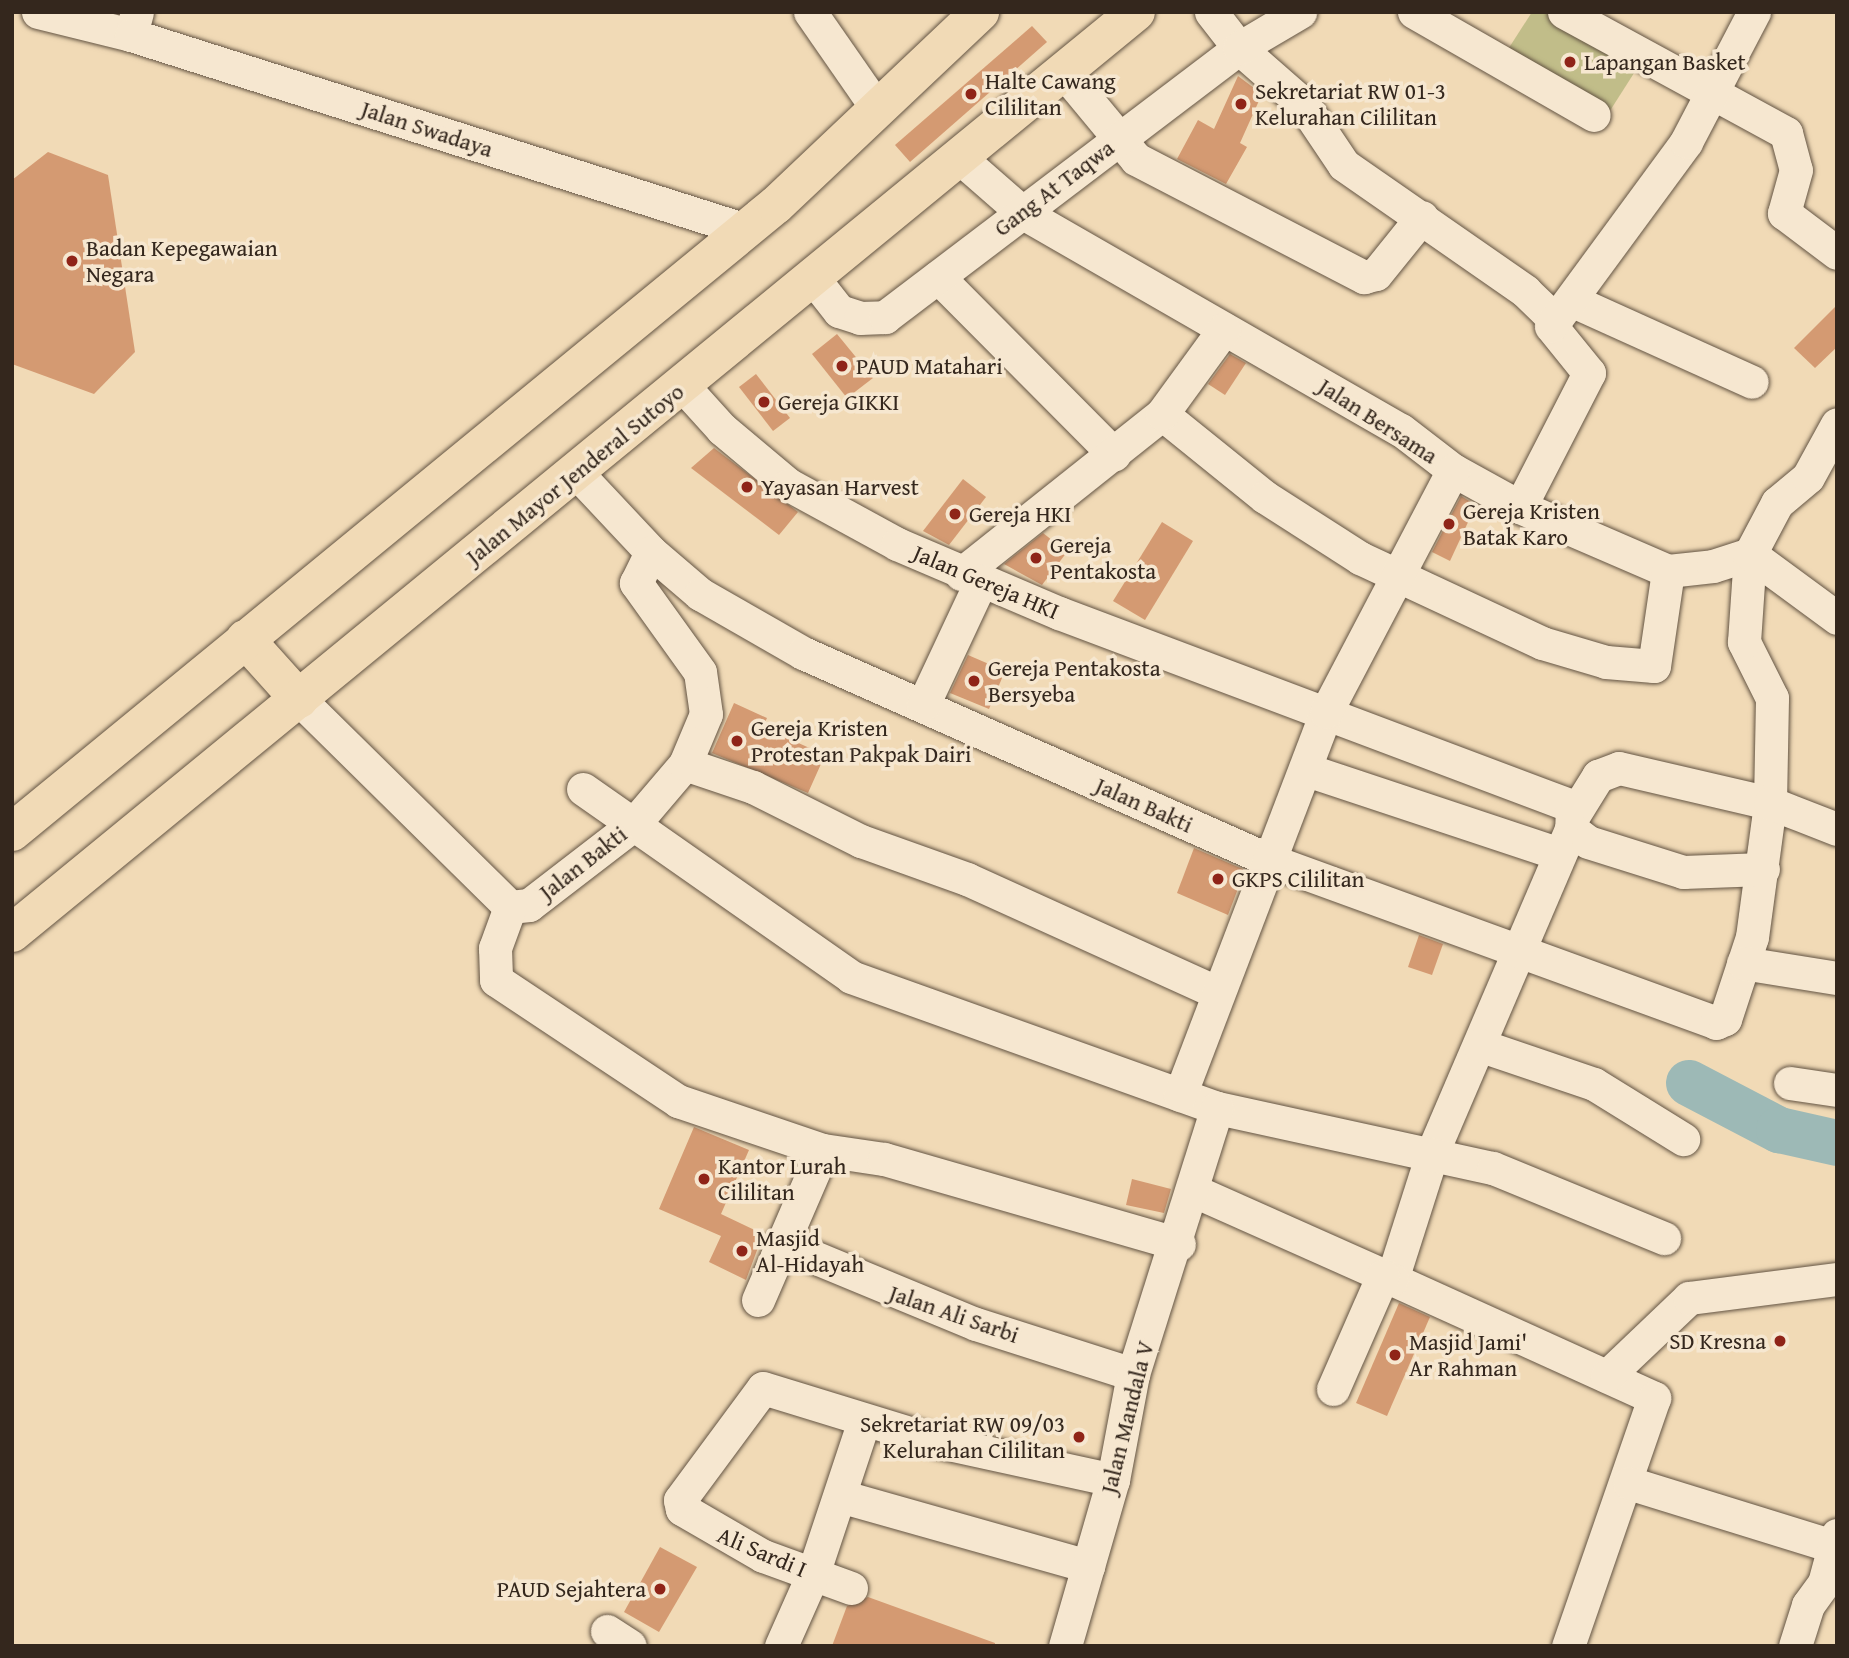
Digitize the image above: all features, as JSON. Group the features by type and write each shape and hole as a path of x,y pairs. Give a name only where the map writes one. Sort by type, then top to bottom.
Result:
{"highway":[{"path":"12,832 746,230 878,110 979,12"},
{"name":"Jalan Mayor Jenderal Sutoyo","path":"12,933 576,472 684,387 1136,12"},
{"path":"245,639 299,699"}],"street":[{"name":"Jalan Swadaya","path":"38,12 134,24 746,230"},
{"path":"810,12 878,110"},
{"path":"1211,12 1239,48 1303,104 1344,165 1565,311 1752,382"},
{"name":"Gang At Taqwa","path":"813,278 839,311 873,320 938,277 1239,48 1300,12"},
{"path":"1414,12 1594,115"},
{"path":"1564,12 1714,91 1786,133 1796,170 1784,213 1837,253"},
{"path":"1520,507 1589,373 1551,330 1657,187 1714,91 1754,12"},
{"path":"1063,71 1117,140 1136,159 1364,277 1376,274 1422,217"},
{"name":"Jalan Bersama","path":"960,158 1023,212 1401,430 1453,470 1520,507 1668,571 1713,566 1750,554"},
{"path":"938,277 1114,454"},
{"path":"923,705 971,577 1162,414 1224,329"},
{"name":"Jalan Gereja HKI","path":"684,387 722,429 789,485 971,577 1326,712 1554,795 1568,832"},
{"path":"1162,414 1265,497 1393,577 1542,643 1605,662 1650,667 1664,626 1668,571"},
{"path":"1837,424 1808,477 1777,503 1750,554 1837,618"},
{"path":"1180,1095 1216,992 1307,769 1326,712 1393,577 1453,470"},
{"name":"Jalan Bakti","path":"576,472 650,552 741,622 1269,860 1516,953 1716,1023 1725,1019 1743,962 1763,869 1770,803 1772,698 1744,642 1750,554"},
{"name":"Jalan Bakti","path":"299,699 510,907 538,900 633,824 685,764 708,701 700,672 636,583 650,552"},
{"path":"685,764 753,787 861,841 967,878 1216,992"},
{"path":"1333,1389 1388,1277 1432,1154 1516,953 1568,832 1598,776 1619,768 1770,803 1837,829"},
{"path":"1307,769 1568,832 1600,847 1683,872 1763,869"},
{"path":"583,789 851,977 1217,1108 1493,1168 1664,1238"},
{"path":"510,907 493,965 502,985 678,1101 824,1150 884,1159 1179,1244"},
{"path":"1743,962 1837,978"},
{"path":"1479,1045 1584,1080 1684,1139"},
{"path":"1790,1083 1837,1090"},
{"name":"Jalan Mandala V","path":"1065,1646 1113,1480 1133,1374 1179,1244 1217,1108"},
{"path":"758,1300 780,1243 824,1150"},
{"path":"1192,1190 1654,1398 1629,1483 1568,1646"},
{"name":"Jalan Ali Sarbi","path":"780,1243 951,1314 1133,1374"},
{"path":"1607,1376 1689,1298 1837,1279"},
{"name":"Ali Sardi I","path":"851,1588 703,1526 680,1505 763,1388 863,1421"},
{"path":"781,1646 813,1574 863,1421 1113,1480"},
{"path":"1629,1483 1834,1540 1825,1583 1808,1605 1795,1646"},
{"path":"840,1496 1088,1566"}],"shaded area":[{"name":"Lapangan Basket","path":"1532,12 1544,12 1636,70 1606,117 1505,54"}],"building":[{"name":"Halte Cawang Cililitan","path":"1032,26 1047,42 910,162 895,145"},
{"path":"1238,76 1262,94 1240,143 1247,147 1226,184 1177,159 1198,120 1214,129"},
{"name":"Badan Kepegawaian Negara","path":"48,152 108,175 135,352 94,394 12,364 12,180"},
{"path":"1837,305 1837,347 1815,368 1794,348"},
{"name":"PAUD Matahari","path":"837,334 873,378 847,398 812,354"},
{"path":"1230,354 1246,363 1225,395 1208,384"},
{"name":"Gereja GIKKI","path":"756,374 790,418 773,431 739,387"},
{"name":"Yayasan Harvest","path":"714,448 798,512 779,535 691,468"},
{"name":"Gereja HKI","path":"963,479 986,497 949,545 923,531"},
{"path":"1461,496 1476,505 1450,561 1432,552"},
{"path":"1162,522 1193,541 1145,620 1113,601"},
{"name":"Gereja Pentakosta","path":"1043,533 1067,552 1042,585 1004,564"},
{"name":"Gereja Pentakosta Bersyeba","path":"968,655 1005,671 989,709 950,693"},
{"path":"734,703 767,718 763,727 825,755 808,793 712,753"},
{"name":"GKPS Cililitan","path":"1194,848 1245,870 1228,915 1177,893"},
{"path":"1419,935 1443,944 1432,975 1408,967"},
{"name":"Kantor Lurah Cililitan","path":"694,1127 749,1150 721,1214 763,1234 746,1280 709,1262 721,1236 659,1209"},
{"path":"1132,1179 1171,1189 1164,1213 1126,1205"},
{"name":"Masjid Jami' Ar Rahman","path":"1399,1303 1430,1317 1387,1416 1356,1403"},
{"name":"PAUD Sejahtera","path":"660,1547 697,1567 659,1632 624,1612"},
{"path":"868,1597 995,1643 995,1646 832,1646 847,1606"}],"waterway":[{"path":"1689,1083 1779,1130 1837,1143"}],"place":[{"name":"Lapangan Basket","path":"1570,62"},
{"name":"Halte Cawang Cililitan","path":"971,94"},
{"name":"Sekretariat RW 01-3 Kelurahan Cililitan","path":"1241,104"},
{"name":"Badan Kepegawaian Negara","path":"72,261"},
{"name":"PAUD Matahari","path":"842,366"},
{"name":"Gereja GIKKI","path":"764,402"},
{"name":"Yayasan Harvest","path":"747,487"},
{"name":"Gereja HKI","path":"955,514"},
{"name":"Gereja Kristen Batak Karo","path":"1449,524"},
{"name":"Gereja Pentakosta","path":"1036,558"},
{"name":"Gereja Pentakosta Bersyeba","path":"974,681"},
{"name":"Gereja Kristen Protestan Pakpak Dairi","path":"737,741"},
{"name":"GKPS Cililitan","path":"1218,879"},
{"name":"Kantor Lurah Cililitan","path":"704,1179"},
{"name":"Masjid Al-Hidayah","path":"742,1251"},
{"name":"SD Kresna","path":"1780,1341"},
{"name":"Masjid Jami' Ar Rahman","path":"1395,1355"},
{"name":"Sekretariat RW 09/03 Kelurahan Cililitan","path":"1079,1437"},
{"name":"PAUD Sejahtera","path":"660,1589"}]}
